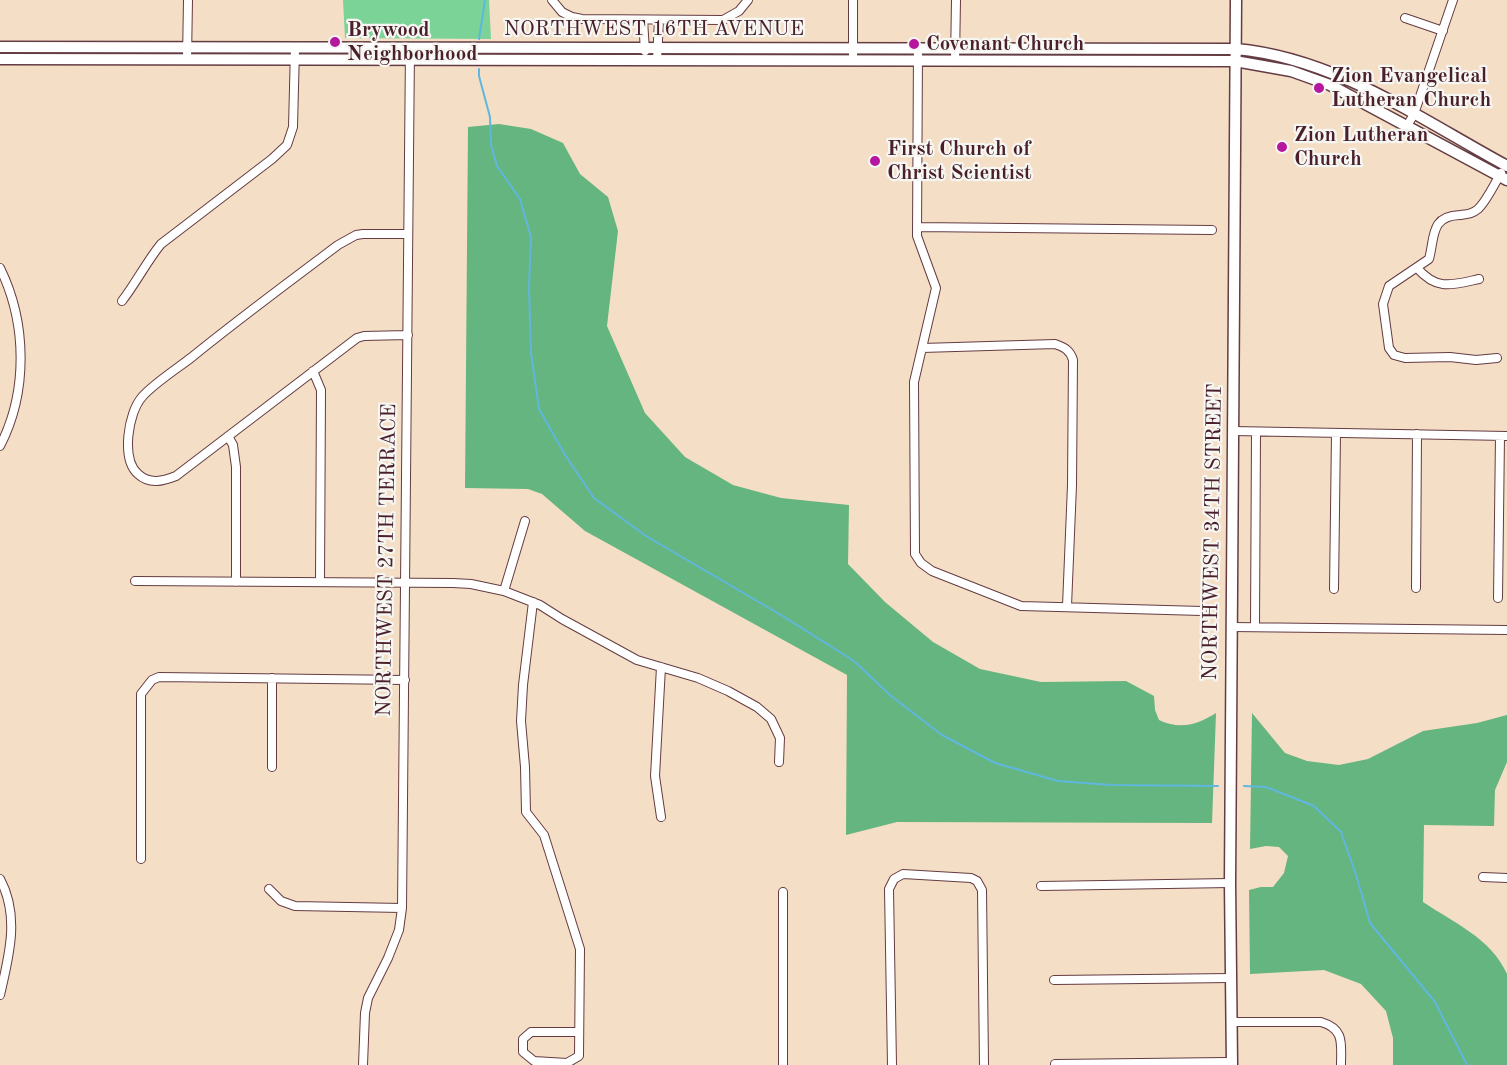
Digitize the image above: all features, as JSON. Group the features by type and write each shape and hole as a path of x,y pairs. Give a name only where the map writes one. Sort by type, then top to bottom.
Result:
{"main road":[{"name":"NORTHWEST 34TH STREET","path":"1229,1064 1232,1022 1231,627 1236,0"},
{"name":"NORTHWEST 16TH AVENUE","path":"0,47 188,48 295,54"},
{"path":"71,48 71,59"},
{"name":"NORTHWEST 16TH AVENUE","path":"530,54 657,48 853,54 918,60 956,54"},
{"name":"NORTHWEST 16TH AVENUE","path":"0,59 188,59 295,54 530,54 652,60 853,54 918,48 956,54 1088,54 1236,49 1273,54 1318,67 1354,82 1414,114 1505,170"},
{"name":"NORTHWEST 16TH AVENUE","path":"1088,54 1235,61 1270,66 1311,77 1407,126 1505,170"}],"street":[{"path":"188,0 188,59"},
{"path":"552,0 562,12 572,17 643,20 723,20 740,11 747,0"},
{"path":"853,0 853,54"},
{"path":"956,0 956,54"},
{"path":"1407,126 1414,114 1453,0"},
{"path":"1405,18 1443,31"},
{"path":"643,20 644,48 652,60"},
{"path":"652,60 657,48 659,20"},
{"path":"918,48 917,236 936,288 914,382 915,554 921,564 932,571 1021,606 1203,611"},
{"path":"122,301 161,244 287,145 293,127 295,54"},
{"name":"NORTHWEST 27TH TERRACE","path":"363,1065 365,1013 368,998 399,930 402,908 410,54"},
{"path":"1497,358 1476,360 1450,357 1405,358 1394,355 1389,348 1383,304 1389,286 1429,259 1434,230 1439,222 1448,216 1469,215 1478,209 1505,170"},
{"path":"917,227 1212,230"},
{"path":"408,234 356,235 338,245 234,323 141,398 130,420 131,466 147,480 162,481 176,476 357,338 408,335"},
{"path":"0,268 10,292 18,329 21,381 13,413 0,446"},
{"path":"1417,268 1428,280 1438,284 1452,285 1479,279"},
{"path":"0,296 10,292"},
{"path":"922,348 1055,344 1066,349 1073,360 1072,485 1067,606"},
{"path":"313,371 321,390 320,582"},
{"path":"1233,431 1504,436 1498,598"},
{"path":"1255,627 1256,432"},
{"path":"1335,589 1336,433"},
{"path":"1416,588 1417,434"},
{"path":"228,436 233,445 236,468 236,582"},
{"path":"504,591 525,521"},
{"path":"135,581 471,584 504,591 533,602 637,660 698,678 757,707 771,718 780,738 779,762"},
{"path":"533,602 521,721 526,812 544,835 580,949 579,1056 567,1064 535,1063 523,1052 523,1039 531,1032 579,1032"},
{"path":"1231,627 1507,630"},
{"path":"661,667 655,776 661,817"},
{"path":"141,859 141,694 152,680 159,677 405,680"},
{"path":"272,678 272,767"},
{"path":"892,1065 889,889 894,879 903,874 971,878 980,884 982,890 984,1065"},
{"path":"1483,877 1507,878"},
{"path":"0,879 10,904 12,920 10,945 0,995"},
{"path":"1041,886 1230,883"},
{"path":"269,889 281,901 295,906 402,908"},
{"path":"783,892 783,1065"},
{"path":"1054,980 1232,978"},
{"path":"1232,1022 1331,1024 1339,1033 1341,1041 1341,1065"},
{"path":"1055,1065 1229,1064"}],"green space":[{"path":"343,0 489,0 491,39 345,38"},
{"path":"499,124 531,129 563,143 580,174 608,197 618,231 607,326 645,413 685,457 733,485 781,498 849,505 848,564 885,602 933,642 980,669 1041,682 1126,681 1154,696 1155,710 1159,720 1174,725 1188,725 1202,721 1216,713 1212,823 897,822 846,835 847,675 585,531 542,494 528,489 465,488 468,127"},
{"path":"1252,713 1285,753 1307,761 1339,765 1368,759 1423,731 1477,723 1507,715 1507,762 1495,790 1494,826 1424,825 1423,902 1482,941 1500,961 1507,974 1507,1065 1393,1065 1393,1038 1386,1011 1361,984 1324,970 1250,974 1249,890 1273,887 1284,873 1288,856 1279,847 1266,846 1250,849"}],"waterway":[{"path":"479,39 485,0"},
{"path":"479,69 490,117 491,145 497,166 520,199 531,237 529,288 531,353 539,409 565,455 594,498 646,536 781,615 854,661 891,696 942,735 995,763 1058,781 1112,785 1218,786"},
{"path":"1244,786 1266,787 1314,806 1341,832 1370,923 1435,1002 1467,1065"}],"place":[{"name":"Brywood Neighborhood","path":"335,42"},
{"name":"Covenant Church","path":"914,44"},
{"name":"Zion Evangelical Lutheran Church","path":"1319,88"},
{"name":"Zion Lutheran Church","path":"1282,147"},
{"name":"First Church of Christ Scientist","path":"875,161"}]}
